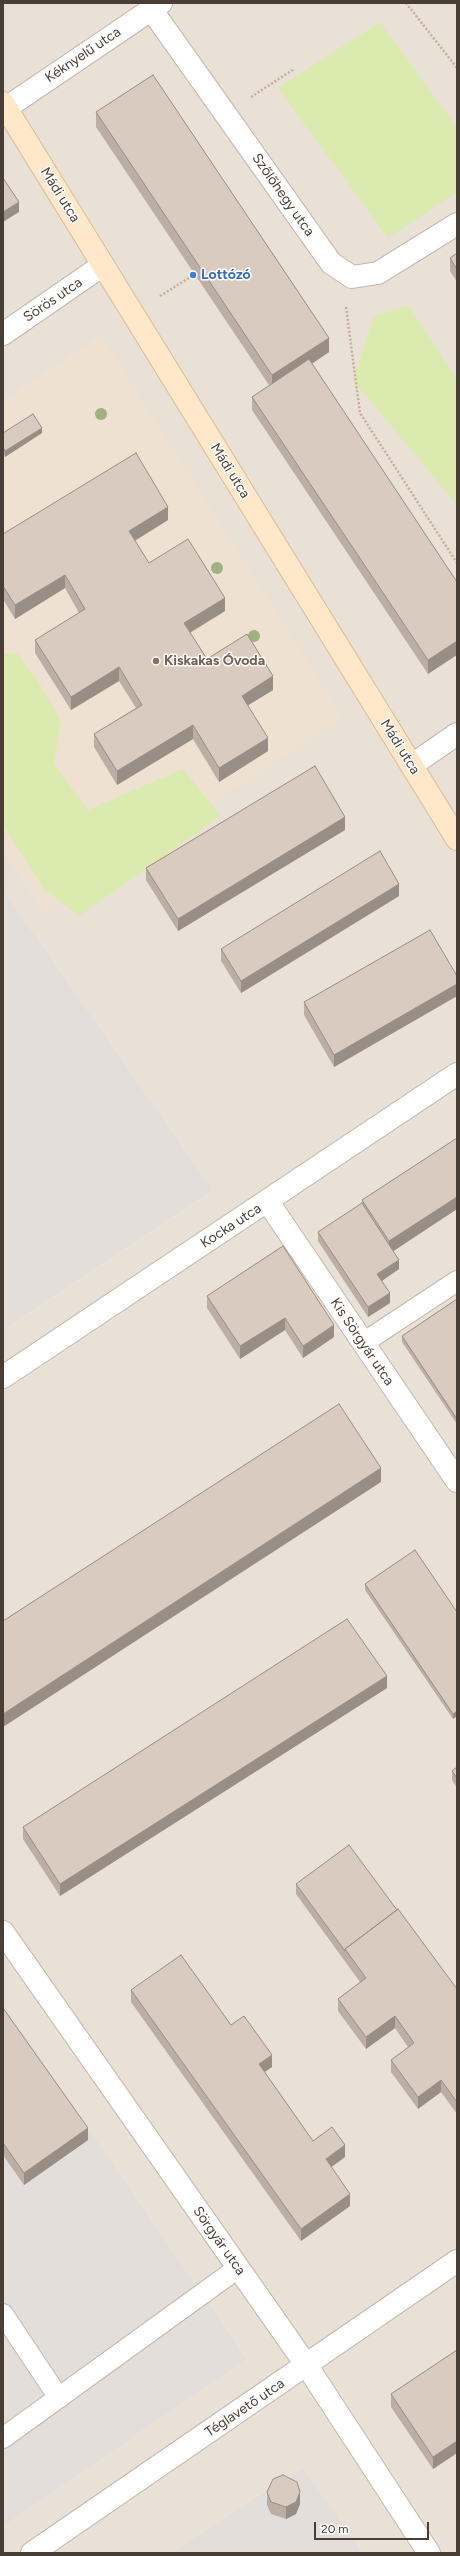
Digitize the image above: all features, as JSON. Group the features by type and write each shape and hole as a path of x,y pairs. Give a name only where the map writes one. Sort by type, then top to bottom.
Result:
{"street":[{"name":"Kéknyelű utca","path":"4,105 156,6"},
{"name":"Szőlőhegy utca","path":"156,6 226,114 331,263 352,277 378,273 457,224"},
{"name":"Mádi utca","path":"4,105 457,839"},
{"name":"Sörös utca","path":"3,334 103,265"},
{"path":"412,765 457,734"},
{"name":"Kocka utca","path":"3,1376 268,1202 457,1074"},
{"name":"Kis Sörgyár utca","path":"268,1202 457,1481"},
{"name":"Sörgyár utca","path":"3,1932 307,2366 429,2553"},
{"name":"Téglavető utca","path":"32,2553 307,2366 457,2261"}],"lane":[{"path":"363,1343 457,1281"},
{"path":"3,2438 238,2268"},
{"path":"3,2314 59,2398"}],"path":[{"path":"406,3 457,68"},
{"path":"226,114 294,69"},
{"path":"157,298 192,276"},
{"path":"345,299 360,413 457,563"}],"shaded area":[{"path":"3,3 457,3 457,2553 363,2553 303,2467 170,2553 3,2553 3,2527 247,2359 3,2003 3,1330 213,1190 3,889 3,848 44,912 102,336 3,402"},
{"name":"Kiskakas Óvoda","path":"102,336 344,718 44,912 3,848 3,402"},
{"path":"3,889 213,1190 3,1330"},
{"path":"3,2003 247,2359 3,2527"},
{"path":"303,2467 363,2553 170,2553"}],"green space":[{"path":"380,22 457,128 457,192 388,238 278,88"},
{"path":"408,305 457,379 457,505 353,380 374,316"},
{"path":"17,653 38,681 61,720 54,764 88,810 183,769 221,816 79,916 43,888 3,825 3,654"}],"building":[{"path":"153,75 329,338 272,375 96,112"},
{"path":"3,178 19,202 3,212"},
{"path":"457,253 457,269 450,258"},
{"path":"309,359 457,582 457,641 428,660 252,397"},
{"path":"33,414 42,428 5,451 3,447 3,433"},
{"path":"136,453 168,507 129,531 149,563 188,539 225,598 184,623 207,659 247,634 273,676 242,696 268,738 219,768 193,725 117,771 94,734 142,705 119,667 71,697 35,640 85,609 65,575 15,605 3,586 3,534"},
{"path":"315,766 345,817 178,919 146,868"},
{"path":"380,851 399,884 241,981 221,949"},
{"path":"430,930 457,976 457,984 334,1055 304,1002"},
{"path":"457,1138 457,1197 389,1241 362,1200"},
{"path":"362,1203 399,1260 377,1274 390,1293 368,1307 318,1232"},
{"path":"283,1246 334,1325 303,1346 285,1318 240,1346 207,1296"},
{"path":"457,1299 457,1419 402,1336"},
{"path":"339,1404 381,1468 3,1714 3,1621"},
{"path":"415,1550 457,1612 457,1711 453,1714 365,1584"},
{"path":"347,1619 387,1676 60,1884 23,1827"},
{"path":"457,1767 457,1778 452,1771"},
{"path":"349,1845 397,1910 345,1949 345,1951 296,1884"},
{"path":"398,1909 457,1989 457,2102 441,2080 418,2097 391,2060 414,2043 395,2016 366,2037 338,1999 366,1978 345,1949"},
{"path":"181,1955 231,2025 244,2016 272,2055 259,2064 313,2141 332,2127 345,2145 326,2159 350,2194 301,2229 131,1990"},
{"path":"3,2008 88,2128 24,2173 3,2143"},
{"path":"457,2350 457,2441 433,2457 391,2394"},
{"path":"283,2475 297,2482 300,2492 296,2502 286,2507 271,2502 267,2492 273,2479"}],"place":[{"name":"Lottózó","path":"193,275"},
{"name":"Kiskakas Óvoda","path":"156,661"}]}
